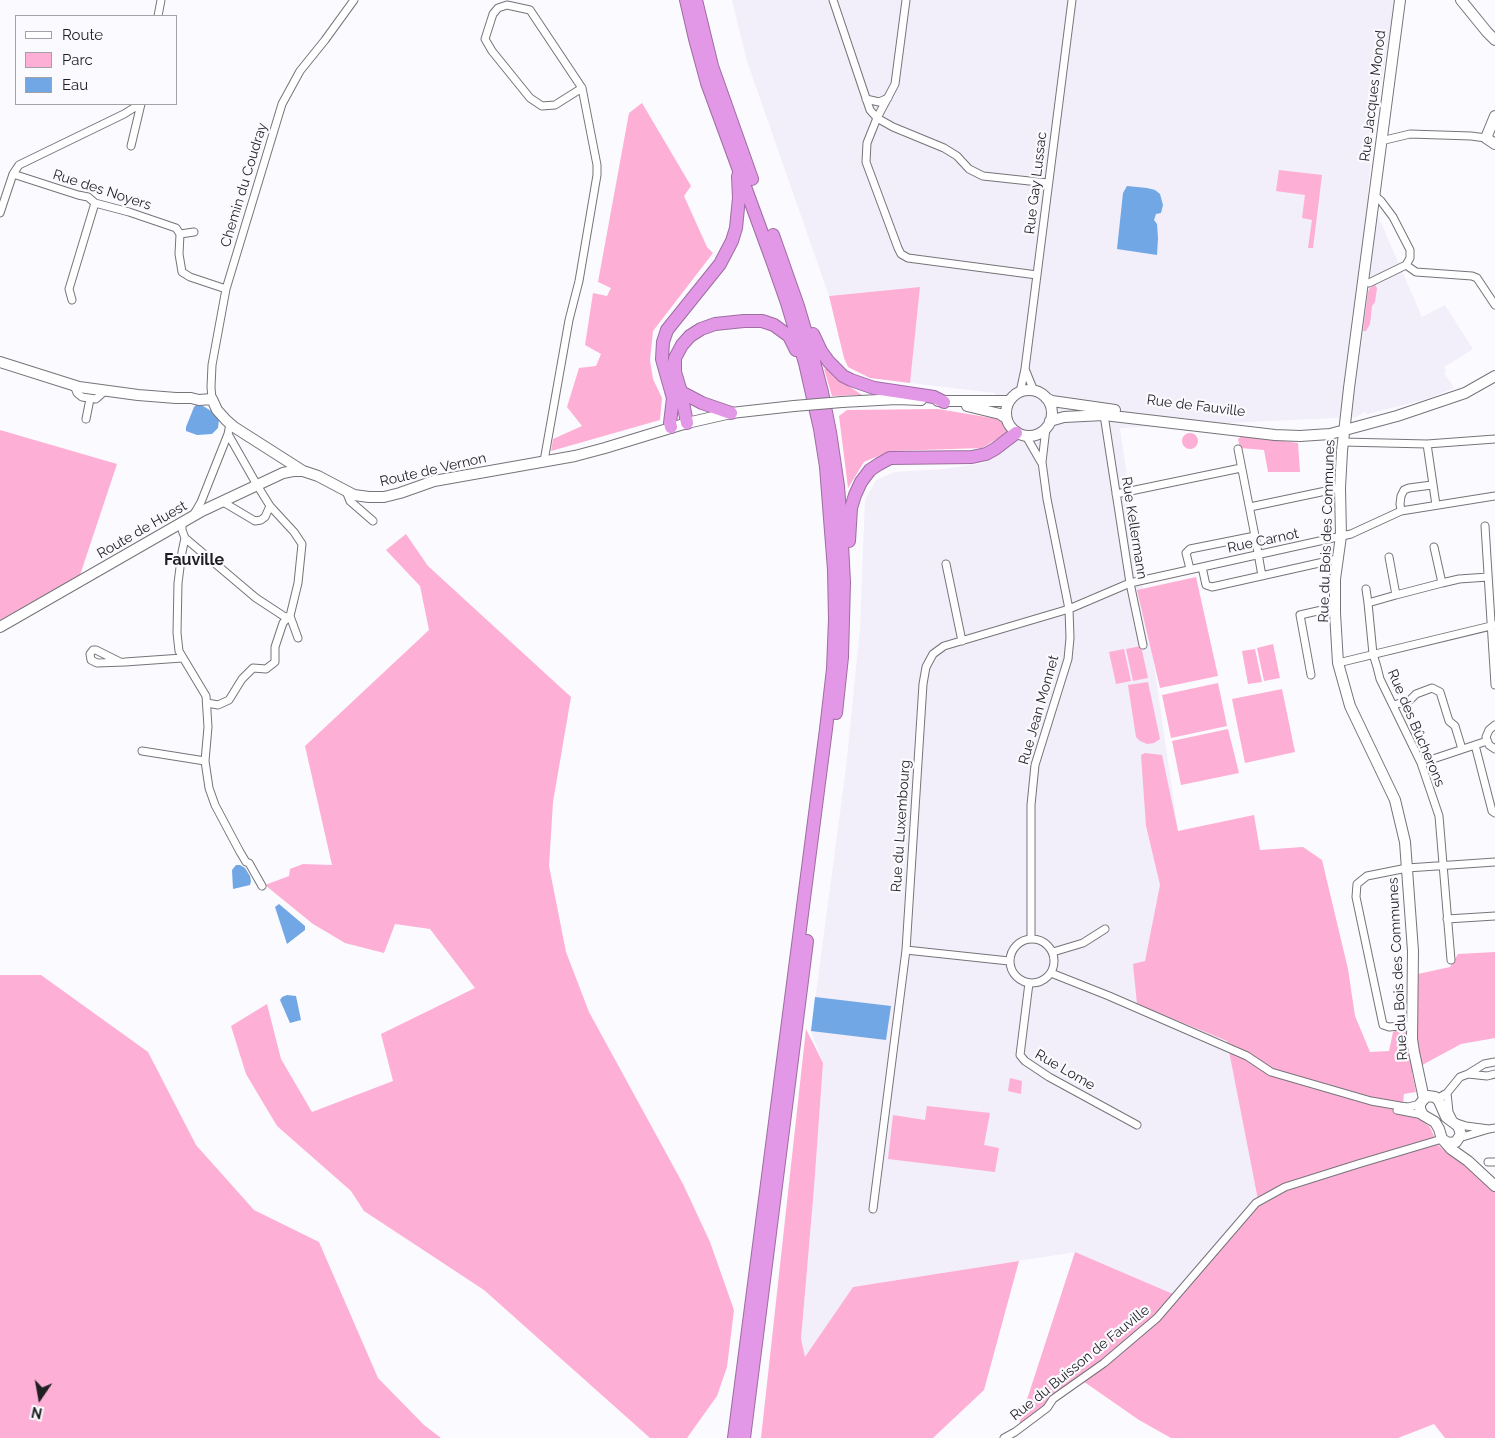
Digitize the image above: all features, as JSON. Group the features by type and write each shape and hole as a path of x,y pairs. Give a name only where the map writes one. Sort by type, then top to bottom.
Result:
{"highway":[{"path":"686,0 707,83 787,302 812,390 823,448 833,537 835,619 832,669 734,1438"},
{"path":"696,0 712,66 798,306 822,392 838,486 844,560 843,633 838,694 744,1438"},
{"path":"671,427 673,398 662,359 663,342 667,330 720,264 732,241 736,228 740,198 736,161"},
{"path":"798,306 808,321 821,351 843,376 874,388 934,397 944,402"},
{"path":"687,423 675,372 675,358 682,345 690,336 701,329 715,324 744,321 774,325 788,336 796,350 812,390"},
{"path":"681,392 702,403 731,413"},
{"path":"844,560 850,537 851,508 854,495 870,470 890,458 964,457 986,454 1022,434"}],"main road":[{"name":"Rue Jacques Monod","path":"1345,430 1400,0"},
{"path":"1461,0 1495,40"},
{"path":"1490,141 1495,116"},
{"path":"0,362 74,385 104,391 199,400 212,399"},
{"name":"Rue de Fauville","path":"1048,425 1064,417 1104,415 1275,435 1327,435 1397,416 1465,393 1495,376"},
{"path":"944,402 1000,414 1006,418 1012,429 1022,434 1034,436 1048,425 1051,409 1046,398 1034,391 1027,390 1020,392 1009,401 1006,418"},
{"name":"Rue de Fauville","path":"1046,398 1052,401 1277,430 1345,430"},
{"name":"Route de Vernon","path":"212,399 229,429 303,471 318,476 354,495 369,497 384,497 434,481 605,448 671,427 731,413 794,406 897,399 944,402"},
{"path":"944,402 1009,401"},
{"name":"Rue du Bois des Communes","path":"1345,430 1340,488 1341,536 1337,559 1335,607 1338,663 1350,706 1395,800 1405,842 1414,951 1412,1025 1414,1052 1426,1100 1420,1109 1423,1114 1435,1122 1442,1139 1451,1149 1468,1161 1495,1186"},
{"name":"Route de Huest","path":"0,627 193,517 283,473 303,471"},
{"name":"Rue du Bois des Communes","path":"1426,1100 1439,1101 1446,1117 1460,1128 1459,1138"},
{"path":"1442,1139 1448,1143 1456,1142 1459,1138"},
{"path":"1459,1138 1459,1146 1468,1161"}],"street":[{"path":"158,15 160,0"},
{"name":"Chemin du Coudray","path":"212,399 212,365 226,289 282,104 300,71 354,0"},
{"path":"833,0 866,100 870,110 877,118 893,127 944,148 957,156 969,169 983,176 1048,183"},
{"path":"906,0 894,84 867,143 866,162 901,254 908,258 1037,276"},
{"name":"Rue Gay Lussac","path":"1020,392 1025,369 1072,0"},
{"path":"544,461 569,320 579,281 597,175 597,165 582,88 530,10 507,5 498,8 493,14 485,38 492,51 530,98 542,106 554,105 582,88"},
{"path":"866,100 879,102 888,98"},
{"path":"0,212 13,174 19,164 139,105"},
{"path":"131,146 141,105"},
{"path":"1382,141 1410,134 1470,136 1490,141"},
{"name":"Rue des Noyers","path":"13,174 88,197 95,203 176,228 180,234"},
{"path":"1363,282 1369,283 1406,264 1410,258 1410,250 1393,217 1375,196"},
{"path":"72,300 69,289 95,203"},
{"path":"194,232 180,234 179,254 182,272 190,277 226,289"},
{"path":"1406,264 1416,272 1472,276 1477,278 1495,305"},
{"name":"Rue Gay Lussac","path":"1025,369 1034,391"},
{"path":"74,385 77,394 90,399 96,399 104,391"},
{"path":"86,419 90,399"},
{"name":"Rue Kellermann","path":"1104,415 1130,583 1143,645"},
{"name":"Rue Jean Monnet","path":"1031,938 1032,784 1034,765 1068,660 1070,638 1069,609 1047,499 1042,462 1048,425"},
{"path":"207,703 218,705 229,700 242,679 253,668 266,669 275,662 275,647 283,623 290,616 298,584 302,544 294,532 270,506 257,485 229,429"},
{"path":"193,517 201,502 229,429"},
{"name":"Rue Jean Monnet","path":"1022,434 1042,462"},
{"path":"1343,442 1427,444 1495,439"},
{"path":"1427,444 1436,505"},
{"path":"1238,449 1256,536 1257,555 1262,576"},
{"path":"1116,494 1242,468"},
{"path":"1401,511 1401,496 1404,490 1432,485"},
{"path":"1250,507 1340,488"},
{"path":"346,491 350,501 373,521"},
{"name":"Rue Carnot","path":"1130,583 1351,534 1401,511 1495,496"},
{"path":"223,502 255,521 265,517 270,506"},
{"path":"182,524 185,538 256,598 285,617 290,616"},
{"path":"1485,526 1493,626 1495,686"},
{"name":"Rue Carnot","path":"1190,570 1186,553 1190,549 1256,536"},
{"path":"185,538 178,584 177,634 179,651 182,658 206,696 208,727 205,761 209,788 215,805 240,852 246,862 249,863 262,886"},
{"path":"1434,547 1442,583"},
{"path":"1389,558 1396,595"},
{"path":"1202,567 1208,587 1337,559"},
{"path":"946,564 962,641"},
{"path":"1368,602 1459,579 1488,577"},
{"name":"Rue du Luxembourg","path":"874,1209 906,950 923,684 926,667 933,654 944,646 1069,609 1130,583"},
{"name":"Rue des Bûcherons","path":"1366,589 1373,654 1380,679 1421,763 1439,816 1450,960"},
{"path":"1311,675 1300,615 1335,607"},
{"path":"290,616 298,638"},
{"path":"1338,663 1493,626"},
{"path":"120,662 182,658"},
{"path":"1394,705 1410,700 1416,694 1432,688 1440,692 1449,721 1456,726 1462,749"},
{"path":"1495,725 1488,730 1487,741 1495,749"},
{"path":"1421,763 1487,741"},
{"path":"1475,745 1492,811 1495,813"},
{"path":"142,751 205,761"},
{"path":"1412,1025 1389,1027 1383,1025 1356,897 1357,884 1367,876 1407,868 1495,862"},
{"path":"1446,919 1495,916"},
{"path":"1053,952 1083,943 1105,929"},
{"path":"1031,938 1047,943 1053,952 1055,965 1051,973 1040,982 1029,983 1022,981 1012,972 1009,960 1010,952 1019,942 1031,938"},
{"path":"906,950 1009,960"},
{"path":"1051,973 1248,1056 1271,1072 1387,1107 1423,1114"},
{"name":"Rue Lome","path":"1029,983 1020,1055 1025,1062 1137,1125"},
{"path":"1371,1101 1408,1107 1440,1097 1460,1077 1484,1064 1495,1062"},
{"path":"1468,1074 1487,1076 1495,1074"},
{"path":"1447,1092 1450,1112 1454,1122 1466,1126 1492,1128"},
{"path":"1459,1138 1492,1128"},
{"name":"Rue du Buisson de Fauville","path":"1004,1438 1047,1408 1054,1399 1104,1363 1157,1318 1256,1203 1285,1188 1442,1139"}],"shaded area":[{"path":"732,0 1396,0 1374,123 1368,193 1422,317 1445,305 1473,349 1444,367 1446,372 1444,373 1454,388 1427,399 1367,414 1365,412 1356,417 1120,428 1178,831 1146,827 1160,885 1137,1004 1227,1041 1259,1205 1180,1297 1075,1252 853,1287 805,1358 801,1339 823,1063 811,1031 846,768 860,629 865,500 876,480 895,472 944,469 984,463 1012,445 995,393 910,383 920,287 829,296 747,61"}],"green space":[{"path":"642,103 691,186 684,196 707,247 713,253 653,331 650,360 653,379 662,398 660,420 551,451 553,439 582,426 567,407 579,368 596,366 601,354 585,345 593,293 607,296 611,288 598,282 629,113"},
{"path":"1279,170 1322,175 1313,248 1308,248 1312,220 1302,218 1305,195 1276,191"},
{"path":"1375,285 1377,288 1370,324 1366,331 1363,331 1368,292"},
{"path":"920,287 910,383 870,378 848,367 844,358 829,296"},
{"path":"828,368 837,378 862,395 832,396 824,369"},
{"path":"938,409 1004,420 1008,432 982,448 890,451 864,462 848,488 839,416 847,410"},
{"path":"0,430 117,464 80,575 0,620"},
{"path":"1190,433 1196,435 1198,441 1196,447 1190,449 1184,447 1182,441 1184,435"},
{"path":"1243,435 1298,443 1300,472 1268,472 1264,450 1240,448 1238,439"},
{"path":"406,534 428,566 571,697 553,802 549,866 566,952 589,1012 683,1184 710,1242 734,1310 727,1367 717,1396 687,1438 650,1438 484,1290 364,1211 351,1191 277,1126 246,1074 231,1026 267,1004 281,1059 312,1112 393,1081 381,1034 475,988 430,929 395,924 384,953 345,943 313,924 265,885 289,876 290,869 303,864 332,865 305,746 429,630 420,586 386,550"},
{"path":"1196,577 1218,676 1160,688 1137,590"},
{"path":"1273,644 1280,678 1264,681 1257,648"},
{"path":"1141,646 1148,678 1133,681 1126,649"},
{"path":"1124,649 1131,681 1116,684 1109,652"},
{"path":"1255,649 1262,682 1248,684 1242,651"},
{"path":"1148,682 1160,739 1154,743 1147,744 1136,737 1128,685"},
{"path":"1218,683 1227,726 1171,738 1162,695"},
{"path":"1282,689 1295,752 1245,763 1232,699"},
{"path":"1228,729 1239,773 1181,785 1172,741"},
{"path":"1145,753 1162,755 1178,831 1254,815 1260,850 1303,847 1322,860 1348,969 1355,1016 1370,1052 1389,1051 1393,1032 1406,1026 1414,1026 1418,974 1450,967 1458,954 1495,952 1495,1038 1461,1044 1412,1072 1416,1092 1404,1094 1402,1114 1414,1115 1430,1127 1438,1145 1450,1155 1459,1158 1495,1192 1495,1438 1445,1438 1434,1424 1398,1438 1171,1438 1139,1420 1080,1379 1019,1424 1075,1252 1180,1297 1259,1205 1227,1041 1137,1004 1133,964 1145,961 1160,885 1146,826 1141,755"},
{"path":"0,975 41,975 148,1052 196,1145 254,1210 319,1242 378,1378 424,1425 441,1438 0,1438"},
{"path":"806,1029 823,1063 801,1339 805,1357 853,1287 1019,1261 984,1390 933,1438 761,1438"},
{"path":"1010,1078 1022,1081 1021,1094 1008,1091"},
{"path":"927,1106 990,1113 984,1145 999,1148 995,1172 888,1159 893,1115 925,1120"}],"water":[{"path":"1127,186 1147,188 1155,190 1160,194 1163,205 1161,213 1156,214 1154,220 1157,224 1157,255 1117,249 1123,193"},
{"path":"197,404 213,412 219,420 218,428 212,434 197,435 186,431 194,407"},
{"path":"236,865 245,868 250,876 250,885 233,889 232,870"},
{"path":"279,904 305,926 305,930 287,944 275,907"},
{"path":"287,995 296,996 301,1020 290,1023 280,1000"},
{"path":"815,997 891,1006 886,1040 811,1031"}],"district":[{"name":"Fauville","path":"194,560"}]}
